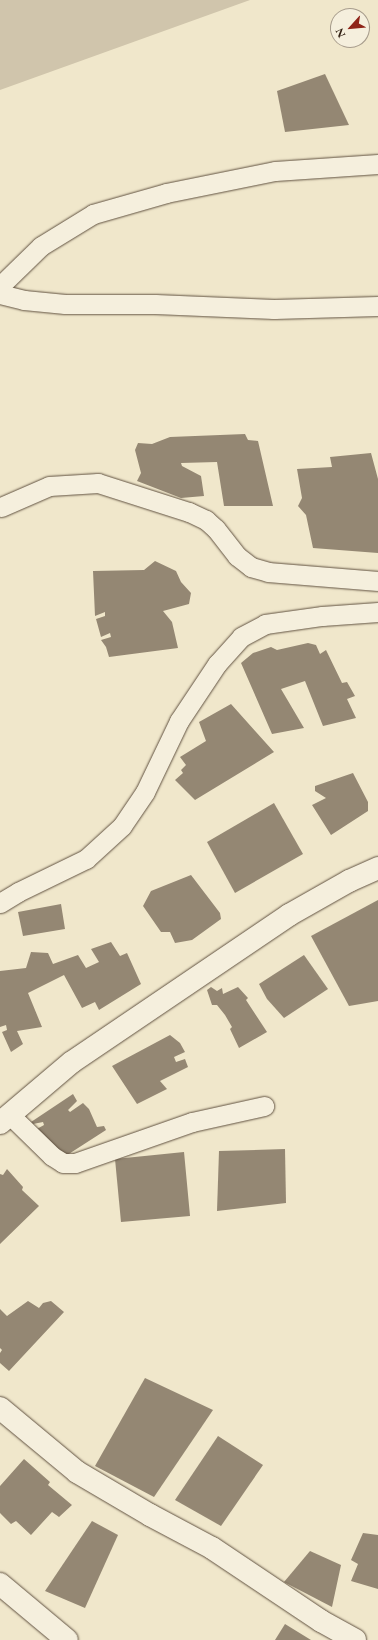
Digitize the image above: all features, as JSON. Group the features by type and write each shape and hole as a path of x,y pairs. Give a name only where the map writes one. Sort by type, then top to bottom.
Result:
{"street":[{"path":"0,286 42,246 93,214 166,193 275,171 378,164"},
{"path":"0,294 24,300 65,304 155,304 274,308 378,306"},
{"path":"1,507 49,486 98,483 189,512 206,520 216,529 237,556 251,567 268,572 378,582"},
{"path":"0,903 18,892 86,859 122,826 145,792 179,721 217,664 241,638 265,624 322,616 378,612"},
{"path":"264,1106 192,1122 75,1163 63,1163 52,1156 5,1118 72,1062 288,915 349,881 378,868"},
{"path":"0,1408 77,1472 212,1548 321,1621 355,1640"},
{"path":"0,1584 67,1640"}],"shaded area":[{"path":"0,0 250,0 0,90"}],"building":[{"path":"325,74 349,125 285,132 277,91"},
{"path":"245,434 248,440 258,441 273,506 224,506 217,462 181,463 182,466 201,476 204,496 181,498 137,481 141,473 135,450 138,443 152,444 170,437"},
{"path":"371,453 378,479 378,553 313,548 306,515 298,506 302,498 297,469 332,467 330,457"},
{"path":"155,561 176,571 181,582 191,593 189,604 163,611 172,622 178,648 109,657 106,647 101,640 111,637 110,633 101,637 96,619 105,616 105,612 95,616 93,571 144,570"},
{"path":"308,643 316,645 320,654 326,650 342,683 347,682 355,696 347,699 356,718 323,726 305,681 281,689 304,728 272,734 241,663 253,653 271,647 277,650"},
{"path":"231,704 274,752 195,800 175,780 183,773 181,770 186,765 180,757 206,741 199,722"},
{"path":"353,773 368,802 368,811 331,835 312,805 326,798 315,791 315,786"},
{"path":"274,803 303,854 235,893 207,842"},
{"path":"191,875 220,913 221,919 192,940 175,943 170,932 161,932 143,906 151,891"},
{"path":"378,900 378,1001 349,1006 311,936"},
{"path":"61,904 65,929 23,936 18,912"},
{"path":"111,942 120,956 127,953 141,984 99,1010 95,1002 82,1008 64,975 28,993 42,1027 17,1031 23,1044 11,1052 2,1032 7,1030 6,1025 0,1027 0,971 26,968 31,952 48,953 53,964 78,955 86,968 99,962 91,949"},
{"path":"304,955 328,989 284,1018 267,999 259,984"},
{"path":"211,987 217,991 222,988 223,994 238,987 248,998 246,1000 267,1032 239,1048 230,1029 232,1027 225,1015 217,1005 212,1005 207,990"},
{"path":"170,1035 180,1043 185,1052 174,1057 176,1062 185,1059 188,1067 160,1081 167,1089 137,1104 112,1066"},
{"path":"73,1094 77,1101 68,1110 70,1112 83,1103 89,1109 97,1127 104,1126 106,1130 61,1159 35,1130 44,1125 43,1122 33,1124 31,1122"},
{"path":"285,1149 286,1203 217,1211 219,1151"},
{"path":"184,1152 190,1216 121,1222 115,1159"},
{"path":"7,1169 23,1187 22,1190 39,1206 0,1244 0,1174 3,1175"},
{"path":"28,1301 39,1308 43,1303 51,1301 64,1312 9,1371 0,1363 0,1353 2,1350 0,1348 0,1309 7,1316"},
{"path":"145,1378 213,1410 154,1497 95,1466"},
{"path":"218,1436 263,1465 221,1526 175,1500"},
{"path":"24,1459 50,1482 48,1485 72,1505 59,1517 52,1512 31,1535 16,1521 11,1524 0,1513 0,1486"},
{"path":"92,1521 118,1535 85,1608 45,1591"},
{"path":"363,1533 378,1535 378,1589 351,1581 358,1564 351,1560"},
{"path":"310,1551 341,1565 332,1607 284,1582"},
{"path":"285,1624 311,1640 275,1640"}]}
